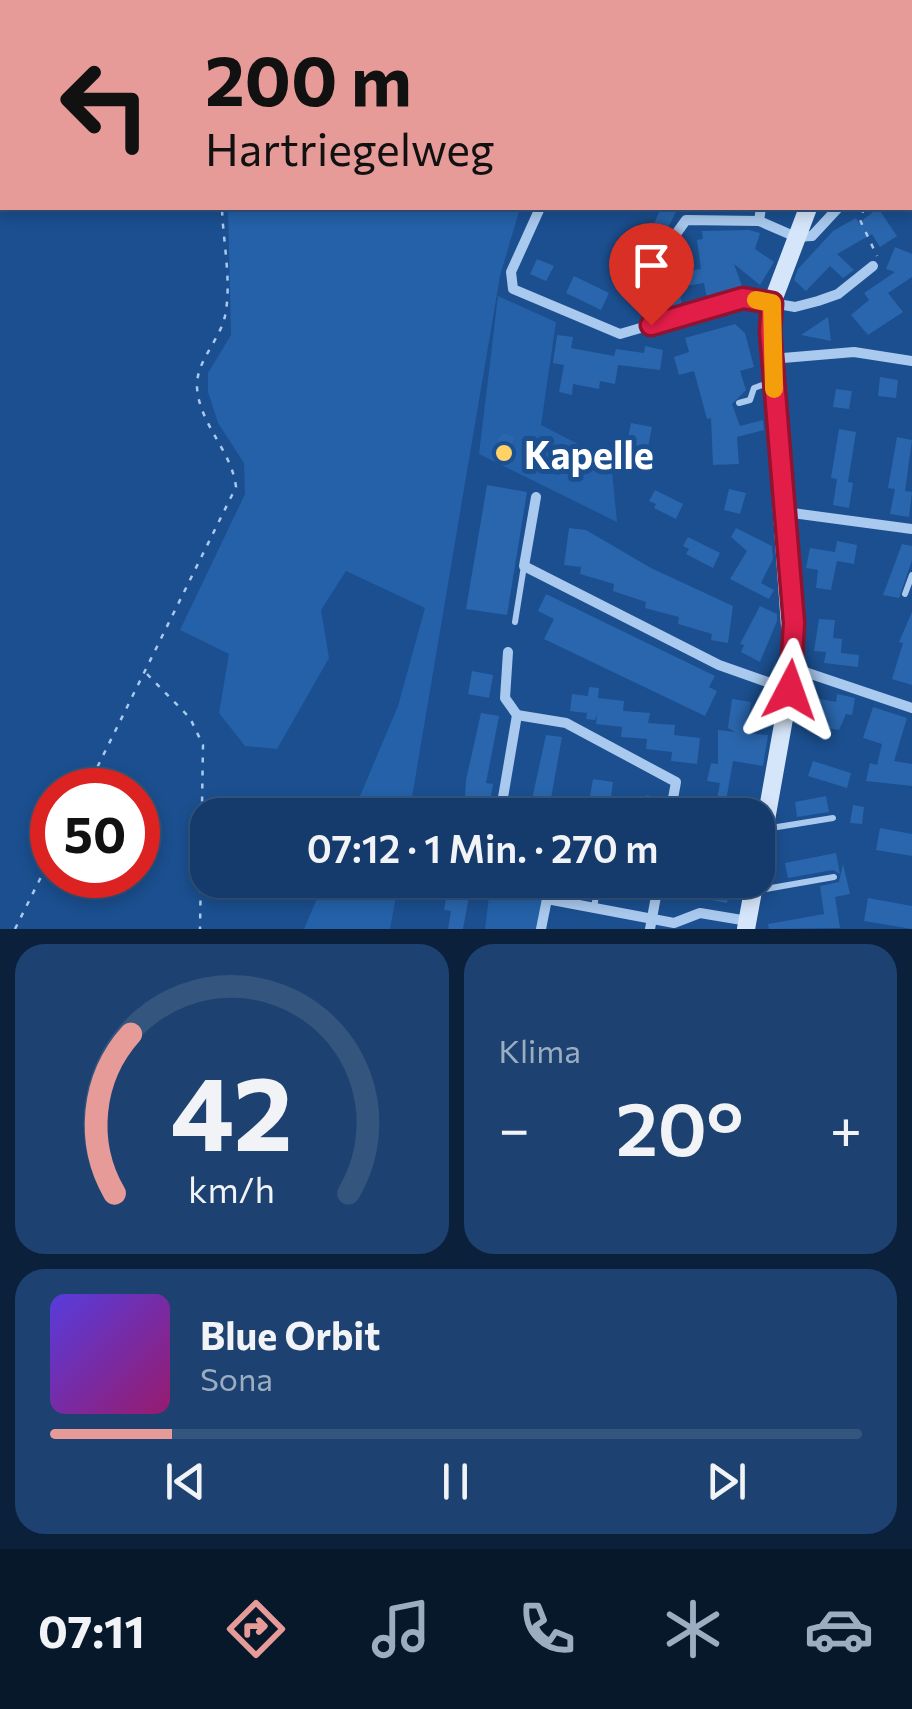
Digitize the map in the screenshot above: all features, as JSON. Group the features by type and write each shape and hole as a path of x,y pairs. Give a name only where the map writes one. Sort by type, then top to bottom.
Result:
{"main road":[{"path":"770,798 794,668 772,359 772,303 807,210"},
{"path":"747,925 752,898"}],"street":[{"path":"539,210 510,272 513,289 610,333 743,298 795,306 830,298 873,266"},
{"path":"759,221 761,210"},
{"path":"672,241 686,220 697,217 759,221 796,237 812,236 836,210"},
{"path":"772,359 854,352 912,360"},
{"path":"536,497 524,566 719,665 790,690"},
{"path":"785,512 912,530"},
{"path":"503,798 517,715 505,698 508,652"},
{"path":"794,668 912,708"},
{"path":"517,715 566,723 676,782 673,798"},
{"path":"651,924 656,898"},
{"path":"541,929 547,899 651,924 674,923 700,913 747,925"}],"lane":[{"path":"739,403 754,397 754,388 774,381"},
{"path":"515,622 524,566"},
{"path":"904,594 912,576"},
{"path":"775,828 833,818"},
{"path":"775,883 834,876"},
{"path":"594,908 596,898"}],"path":[{"path":"97,768 236,487 234,472 208,426 197,390 198,378 225,315 222,210"},
{"path":"863,210 860,220 878,253 873,266"},
{"path":"146,673 190,718 204,746 200,929"},
{"path":"14,929 30,898"}],"shaded area":[{"path":"228,210 519,210 500,276 412,798 359,798 398,706 425,608 346,571 321,610 329,658 277,749 245,746 219,713 229,654 180,630 245,494 244,463 218,423 208,392 208,373 231,335"},
{"path":"498,296 556,322 541,425 611,461 617,522 479,454"},
{"path":"317,898 396,898 390,929 304,929"},
{"path":"489,898 547,899 541,929 485,929"}],"building":[{"path":"660,210 677,210 662,239 658,262 640,255"},
{"path":"879,210 897,236 880,247 872,234 837,254 854,270 843,278 830,266 806,291 794,280 798,269 833,231 856,218 859,223"},
{"path":"702,231 760,233 755,249 774,262 760,285 734,264 743,289 707,299 704,283 679,287 682,306 651,314 647,295 677,287 672,288 670,273 701,269 697,240 703,239"},
{"path":"895,247 912,254 912,277 888,293 903,312 868,335 851,315 869,300 864,293 895,272 886,269"},
{"path":"537,259 554,266 546,281 530,274"},
{"path":"574,276 609,293 601,310 566,293"},
{"path":"828,317 831,341 801,335"},
{"path":"735,324 745,333 754,367 740,371 746,390 732,404 740,426 763,420 764,430 737,437 739,464 713,465 711,418 707,419 694,371 679,375 674,357 689,352 685,338"},
{"path":"557,335 573,337 571,348 614,356 616,349 644,353 645,346 663,350 660,370 618,365 615,384 600,381 599,389 573,384 572,395 559,392 564,365 553,363"},
{"path":"880,377 898,380 896,398 878,396"},
{"path":"836,389 852,391 849,409 833,407"},
{"path":"631,423 652,427 647,453 626,449"},
{"path":"839,429 856,432 848,482 853,483 849,508 833,505 837,479 831,478"},
{"name":"Kapelle","path":"503,433 514,437 508,462 498,461 498,440"},
{"path":"897,437 912,440 905,491 912,492 909,517 890,514 895,489 888,488"},
{"path":"487,485 527,492 507,615 466,609"},
{"path":"729,489 746,493 740,514 724,510"},
{"path":"655,490 683,504 676,519 654,508 656,504 649,501"},
{"path":"569,528 586,530 651,568 733,606 728,643 711,640 712,634 678,624 679,617 645,608 646,602 613,591 614,584 580,574 581,567 564,565"},
{"path":"736,528 772,546 773,559 761,583 774,590 769,599 730,579 747,551 731,537"},
{"path":"688,537 720,553 713,568 686,554 689,549 683,546"},
{"path":"837,541 857,545 854,564 837,561 831,590 816,588 818,570 806,568 810,548 835,552"},
{"path":"902,544 912,546 912,560 899,598 883,595"},
{"path":"546,594 715,676 709,687 717,691 705,716 544,639 554,619 538,611"},
{"path":"760,606 777,614 777,621 760,662 741,652 744,645 740,644"},
{"path":"912,612 912,685 892,679 903,643 899,642"},
{"path":"819,619 835,620 833,638 842,639 841,653 859,655 858,667 824,663 826,652 814,651"},
{"path":"472,671 493,675 489,698 468,694"},
{"path":"589,687 599,688 598,698 624,701 623,711 650,713 648,723 675,725 674,735 700,738 697,764 671,761 672,752 646,749 647,739 621,737 622,727 596,724 597,714 595,720 586,719 587,713 570,711 572,694 588,696"},
{"path":"837,694 855,698 852,715 846,714 839,730 820,727 821,721 812,720 815,698 836,702"},
{"path":"732,699 751,702 746,733 768,735 763,766 733,761 727,798 717,798 720,783 707,781 711,763 718,764 718,730 735,732 728,728"},
{"path":"873,707 907,718 894,761 912,764 912,786 866,781 870,763 877,765 882,744 863,738"},
{"path":"481,713 499,716 486,783 493,784 491,798 465,798"},
{"path":"546,735 562,737 551,798 532,798"},
{"path":"813,761 851,773 847,788 808,776"},
{"path":"593,779 613,782 611,798 590,798"},
{"path":"826,796 829,812 797,817 795,802"},
{"path":"853,805 864,807 862,824 850,823"},
{"path":"880,828 912,834 912,856 876,850"},
{"path":"836,853 840,874 833,870 788,878 785,863"},
{"path":"843,864 850,894 835,897 840,928 769,929 768,924 824,914 820,886 839,882"},
{"path":"446,898 469,898 463,929 448,929 451,911 444,910"},
{"path":"701,898 728,898 727,903"},
{"path":"868,898 912,906 912,929 864,921"}],"slow traffic":[{"path":"756,300 772,303 774,389"}],"place":[{"name":"Kapelle","path":"504,453"}],"route":[{"path":"651,325 743,298 772,303 770,331 794,623 790,690"}]}
